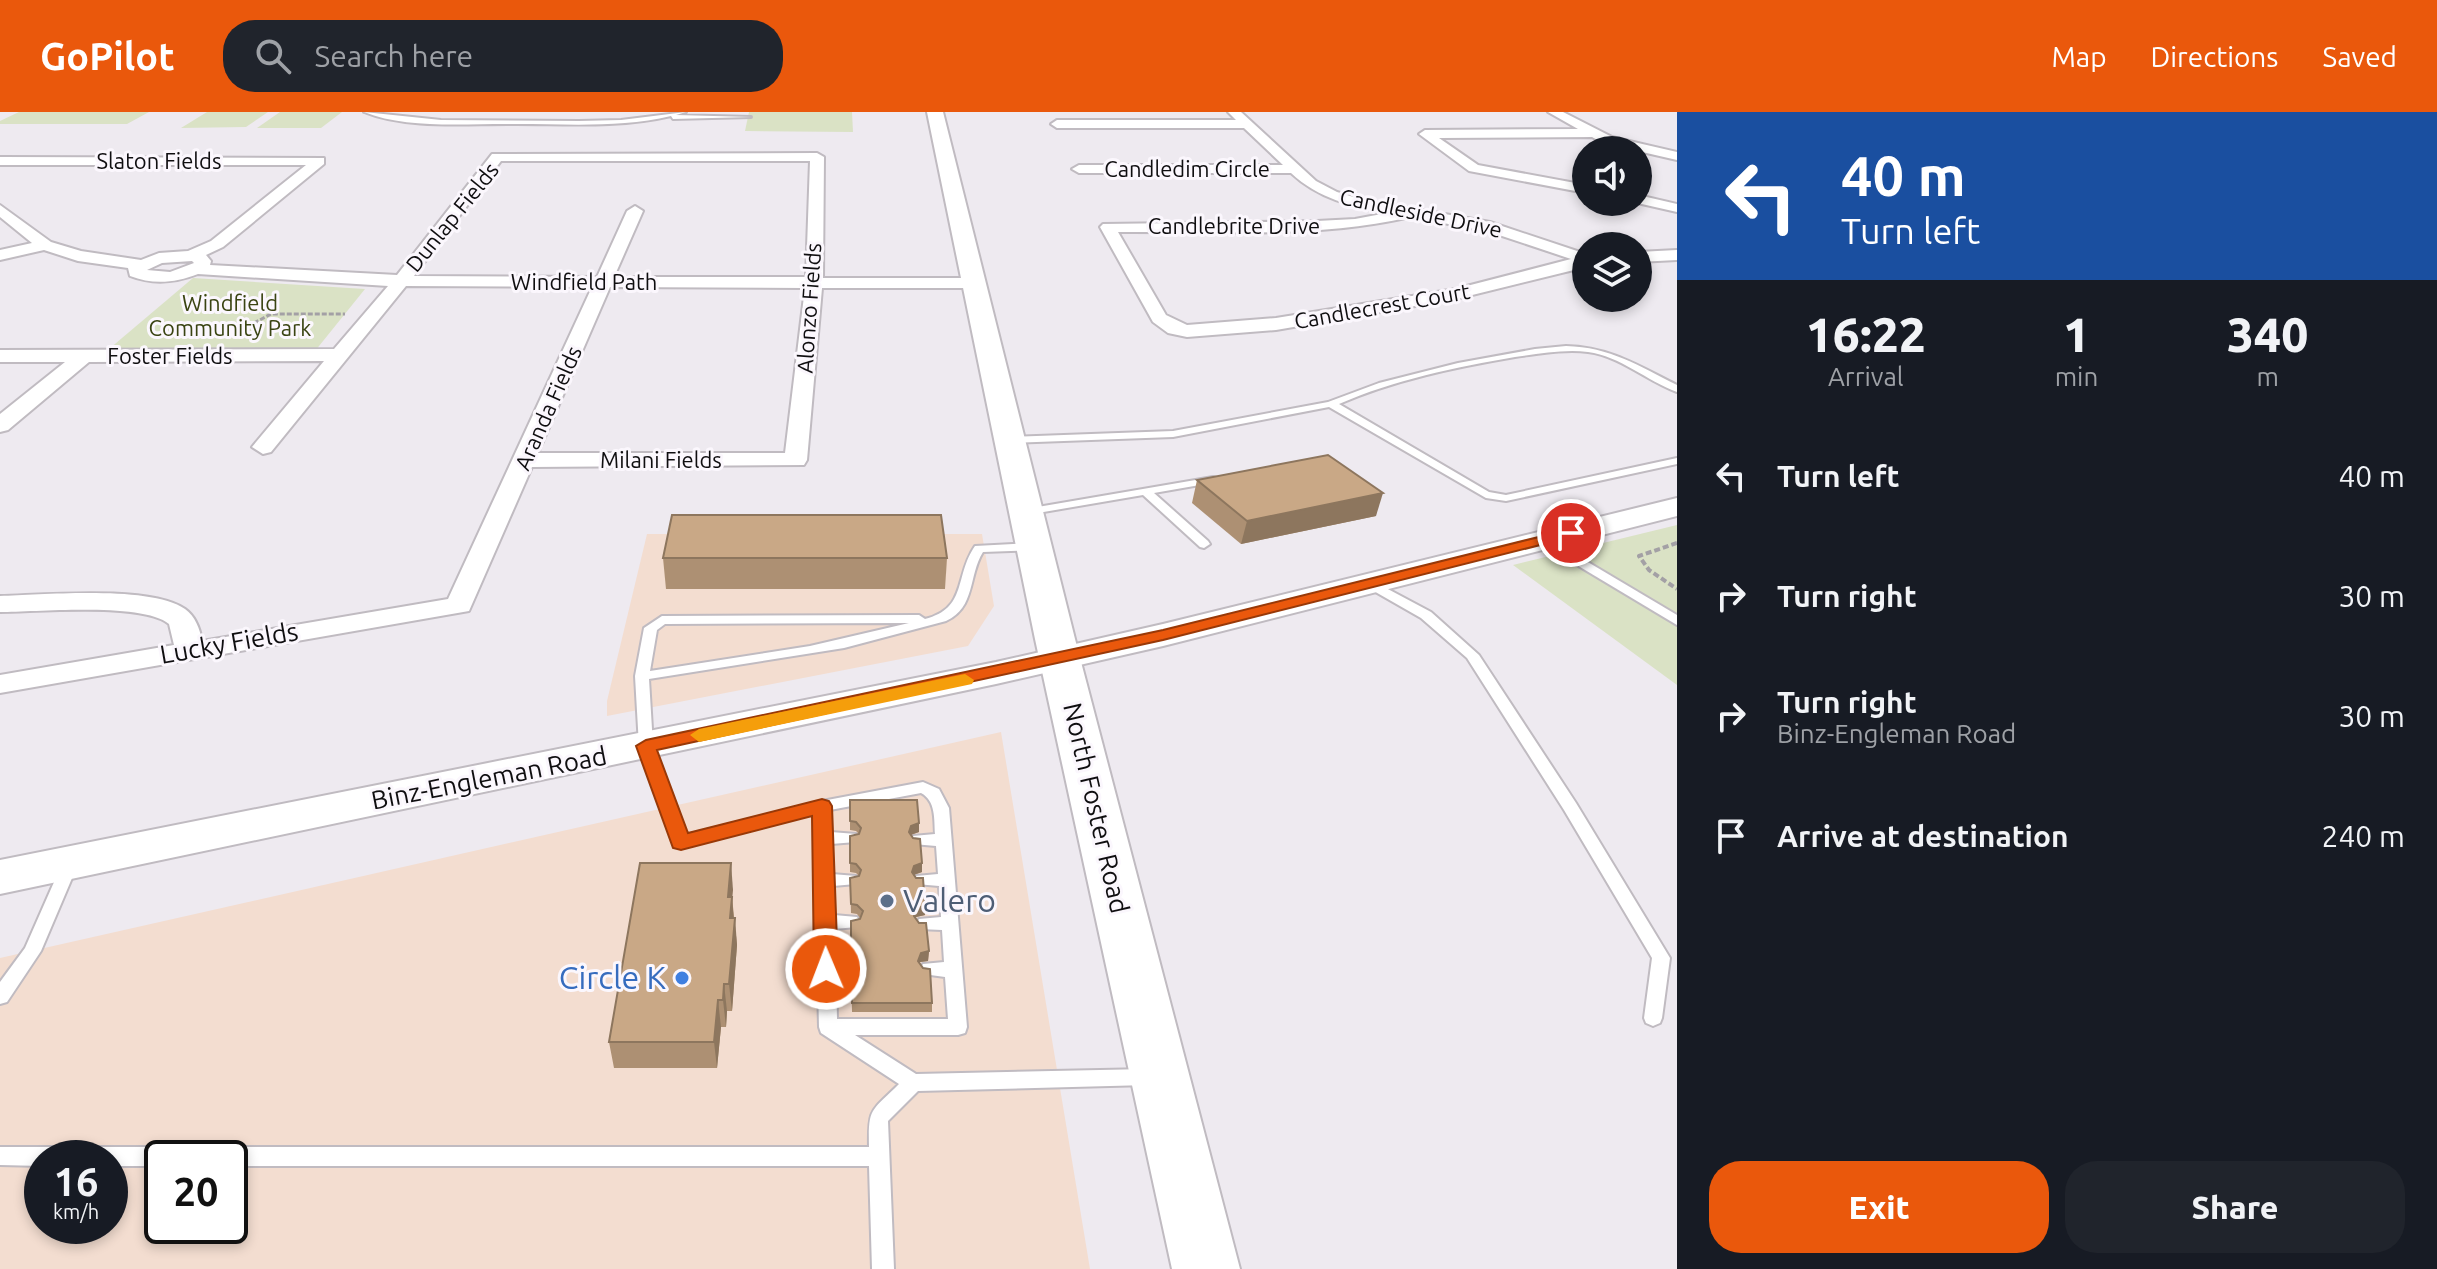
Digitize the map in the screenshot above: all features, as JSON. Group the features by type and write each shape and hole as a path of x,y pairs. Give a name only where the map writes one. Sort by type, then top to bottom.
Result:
{"main road":[{"name":"North Foster Road","path":"935,112 1060,658 1206,1269"}],"street":[{"name":"Candleside Drive","path":"1234,112 1311,184 1332,195 1505,231 1572,255"},
{"path":"1554,112 1594,133 1626,145 1677,156"},
{"path":"1057,124 1246,124"},
{"path":"1572,186 1474,168 1425,134 1594,133"},
{"name":"Dunlap Fields","path":"263,447 402,280 497,157 817,157"},
{"name":"Alonzo Fields","path":"796,460 814,283 817,157"},
{"name":"Slaton Fields","path":"0,161 319,161 194,263"},
{"name":"Candledim Circle","path":"1079,169 1296,169"},
{"path":"1652,202 1677,208"},
{"name":"Windfield Path","path":"0,210 45,245 78,256 141,265 136,272 150,277 174,275 194,263 402,280 973,283"},
{"name":"Aranda Fields","path":"459,605 635,211"},
{"name":"Candlebrite Drive","path":"1175,329 1159,318 1108,227 1317,226 1371,222 1407,213"},
{"path":"0,255 45,245"},
{"path":"1652,256 1677,255"},
{"name":"Candlecrest Court","path":"1175,329 1210,332 1276,324 1456,294 1572,263"},
{"name":"Foster Fields","path":"0,356 340,355"},
{"path":"0,425 84,356"},
{"name":"Milani Fields","path":"526,460 796,460"},
{"name":"Binz-Engleman Road","path":"0,877 646,746 1060,658 1677,507"},
{"path":"0,604 133,604 172,612 186,626 189,649"},
{"name":"Lucky Fields","path":"0,684 189,649 459,605"}],"lane":[{"path":"367,112 405,120 468,122 579,123 748,117"},
{"path":"468,122 478,112"},
{"path":"654,118 683,112"},
{"path":"1009,440 1173,434 1331,404 1347,396 1448,369 1567,346 1592,349 1677,389"},
{"path":"1331,404 1486,495 1506,498 1677,461"},
{"path":"642,676 879,636 950,614 966,594 971,557 979,549 1145,491 1220,478"},
{"path":"1145,491 1204,544"},
{"path":"1544,540 1677,621"},
{"path":"1369,583 1426,615 1472,655 1570,807 1661,958 1653,1018"},
{"path":"828,1027 958,1027 941,808 934,793 923,787 822,806 681,842 646,746 642,676 651,628 662,620 935,619"},
{"path":"822,806 828,1027"},
{"path":"823,838 850,838"},
{"path":"919,840 944,840"},
{"path":"0,997 32,951 70,863"},
{"path":"824,880 850,880"},
{"path":"922,880 947,880"},
{"path":"825,922 851,922"},
{"path":"925,924 950,923"},
{"path":"826,969 851,968"},
{"path":"929,969 954,970"},
{"path":"828,1027 913,1083 1160,1077"},
{"path":"883,1269 878,1118 913,1083"},
{"path":"0,1156 879,1157"}],"path":[{"path":"271,307 271,314"},
{"path":"254,323 271,314 374,314"},
{"path":"1677,543 1639,556 1649,570 1677,589"}],"shaded area":[{"path":"647,534 982,534 994,606 968,646 607,716 607,701"},
{"path":"1001,732 1090,1269 0,1269 0,958"}],"green space":[{"path":"19,112 149,112 127,124 0,124 0,121"},
{"path":"207,112 268,112 246,127 181,128"},
{"path":"280,112 342,112 321,128 257,128"},
{"path":"749,112 852,112 853,132 745,131"},
{"name":"Windfield Community Park","path":"193,278 365,289 315,351 109,349"},
{"path":"1677,525 1677,685 1513,565"}],"building":[{"path":"1328,455 1383,493 1247,521 1197,480"},
{"path":"672,515 941,515 947,558 663,558"},
{"name":"Valero","path":"850,800 917,800 919,823 911,826 909,832 913,838 920,839 922,863 914,866 912,872 916,878 923,878 925,906 917,908 914,916 919,923 926,923 929,951 921,953 918,961 923,968 930,969 932,1003 852,1003 851,968 860,965 863,957 851,950 851,921 860,919 863,911 851,904 850,878 859,876 861,870 850,863 850,836 859,834 861,828 850,821"},
{"name":"Circle K","path":"640,863 731,863 728,897 732,897 730,918 735,918 729,984 724,984 723,1000 718,1000 714,1042 609,1042"}],"slow traffic":[{"path":"699,735 965,680"}],"place":[{"name":"Valero","path":"887,901"},
{"name":"Circle K","path":"682,978"}],"route":[{"path":"826,969 822,806 681,842 646,746 1163,635 1571,533"}]}
